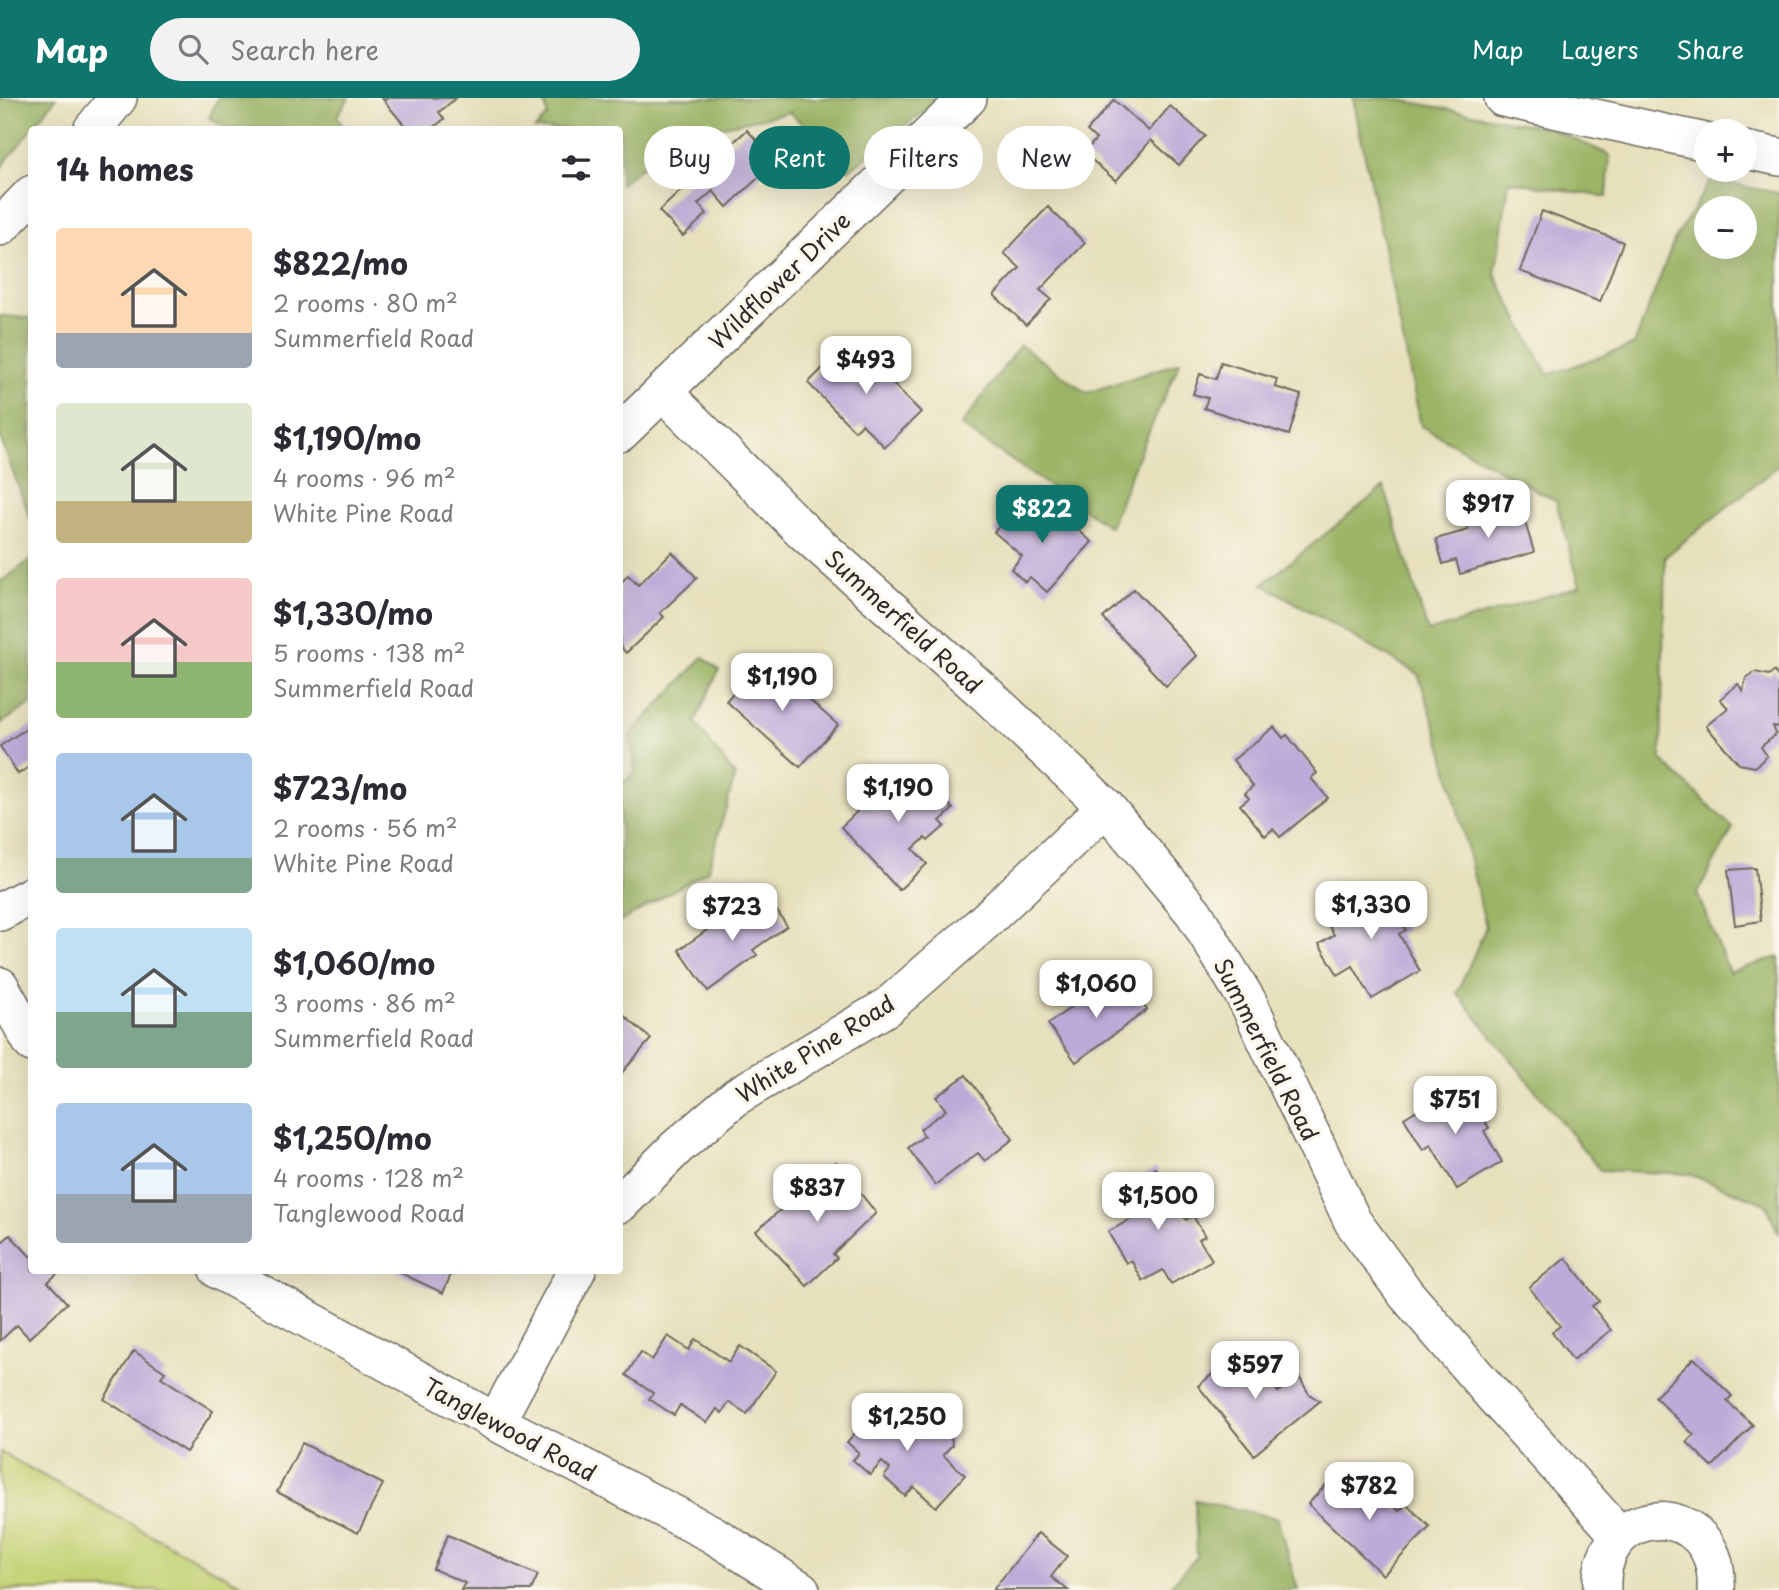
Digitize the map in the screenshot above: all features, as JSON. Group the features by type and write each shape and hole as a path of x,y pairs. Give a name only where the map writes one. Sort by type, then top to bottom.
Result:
{"street":[{"path":"95,126 118,98"},
{"name":"Wildflower Drive","path":"623,430 968,98"},
{"path":"1503,98 1694,139"},
{"path":"1757,152 1779,157"},
{"path":"0,227 28,198"},
{"name":"Summerfield Road","path":"663,392 805,533 985,693 1106,807 1194,913 1248,1002 1353,1222 1406,1294 1619,1535"},
{"name":"White Pine Road","path":"623,1201 677,1147 737,1096 887,1007 982,924 1106,807"},
{"path":"0,912 28,897"},
{"path":"0,986 28,1036"},
{"name":"Tanglewood Road","path":"225,1274 496,1422 712,1534 801,1590"},
{"path":"496,1422 576,1274"},
{"path":"1602,1590 1601,1570 1607,1551 1619,1535 1635,1525 1653,1520 1671,1521 1689,1528 1703,1539 1712,1555 1717,1573 1716,1590"}],"green space":[{"path":"0,98 56,98 34,126 28,126 28,134 0,169"},
{"path":"218,98 349,98 337,116 343,126 224,126 209,118"},
{"path":"543,98 941,98 905,126 864,126 864,158 850,169 850,126 804,126 790,112 724,126 644,126 644,165 623,182 623,126 538,126 548,115"},
{"path":"1353,98 1390,98 1551,129 1610,155 1607,197 1509,181 1495,275 1548,375 1634,345 1674,241 1694,208 1694,259 1757,259 1757,196 1701,196 1710,182 1779,193 1779,465 1665,557 1661,760 1733,828 1697,893 1729,972 1779,957 1779,1235 1766,1204 1689,1174 1600,1170 1457,993 1486,927 1444,753 1418,674 1263,584 1384,487 1428,632 1580,586 1556,501 1421,426"},
{"path":"0,316 28,318 28,512 0,437"},
{"path":"1020,345 1087,393 1180,362 1110,527 961,426"},
{"path":"28,562 28,706 0,724 0,582"},
{"path":"703,657 719,670 695,722 735,776 708,870 623,920 623,783 635,772 630,735"},
{"path":"0,1452 251,1590 0,1590"},
{"path":"1195,1500 1277,1518 1298,1590 1166,1590 1197,1557"}],"building":[{"path":"382,98 456,98 439,112 444,119 436,126 405,126"},
{"path":"1114,100 1149,131 1170,106 1205,136 1179,165 1151,140 1116,181 1095,163 1095,126 1091,126"},
{"path":"747,130 749,132 749,186 727,207 713,191 698,204 707,214 683,236 659,211 683,189 735,189 735,141"},
{"path":"1048,207 1085,243 1040,290 1051,299 1026,325 994,295 1020,268 1004,253"},
{"path":"1542,211 1623,242 1600,302 1520,271"},
{"path":"859,347 879,367 884,363 900,380 894,385 921,412 885,447 862,424 855,431 808,383 828,363 835,371"},
{"path":"1221,362 1277,379 1275,387 1301,395 1289,435 1204,408 1208,398 1193,394 1200,374 1216,379"},
{"path":"1025,498 1054,525 1062,516 1092,542 1047,592 1030,577 1025,582 1011,569 1022,556 994,532"},
{"path":"1519,502 1534,552 1460,574 1456,560 1443,564 1436,539 1468,530 1465,518"},
{"path":"672,552 697,578 660,613 664,617 626,653 623,650 623,581 628,575 638,585"},
{"path":"1134,589 1197,656 1166,686 1103,618"},
{"path":"763,659 838,725 800,767 726,701"},
{"path":"1774,671 1779,678 1779,727 1773,726 1776,734 1761,747 1767,756 1755,767 1739,764 1706,726 1728,708 1720,699 1738,684 1743,691 1746,678 1755,672 1769,675"},
{"path":"1274,727 1283,738 1287,735 1317,773 1311,778 1328,798 1280,837 1273,829 1265,836 1240,805 1249,798 1245,793 1253,786 1233,760"},
{"path":"28,728 28,768 18,774 0,746"},
{"path":"912,765 953,809 940,821 945,826 928,841 925,838 913,849 927,864 899,890 841,827 871,798 867,793 889,772 897,779"},
{"path":"1755,868 1761,921 1735,925 1728,870"},
{"path":"1392,886 1408,913 1399,918 1406,930 1399,934 1420,971 1372,999 1353,966 1338,975 1319,944 1334,935 1324,917 1376,887 1379,893"},
{"path":"766,895 787,926 753,950 757,955 708,991 679,950 730,914 733,919"},
{"path":"1126,981 1147,1010 1076,1062 1048,1024 1096,989 1103,999"},
{"path":"623,1015 651,1039 623,1072"},
{"path":"966,1075 1013,1139 985,1161 978,1153 935,1185 908,1148 924,1136 920,1129 946,1110 936,1097"},
{"path":"1458,1085 1472,1110 1477,1107 1489,1128 1484,1131 1502,1162 1457,1189 1431,1145 1423,1150 1404,1118"},
{"path":"836,1162 876,1213 833,1254 837,1258 807,1286 756,1231"},
{"path":"1156,1168 1186,1220 1193,1216 1205,1236 1199,1239 1212,1260 1171,1284 1163,1270 1143,1281 1131,1260 1126,1263 1108,1232 1133,1218 1117,1191"},
{"path":"10,1235 28,1254 28,1274 57,1274 48,1282 67,1303 29,1338 17,1325 0,1341 0,1244"},
{"path":"1566,1258 1599,1301 1592,1306 1611,1330 1573,1360 1552,1332 1560,1326 1529,1287"},
{"path":"403,1274 451,1274 443,1293"},
{"path":"668,1336 689,1350 695,1339 729,1362 740,1346 776,1371 747,1414 729,1402 722,1413 717,1409 707,1423 680,1405 674,1415 649,1399 653,1393 626,1375 641,1352 652,1360"},
{"path":"1243,1349 1278,1392 1298,1375 1309,1394 1320,1401 1254,1455 1198,1386"},
{"path":"134,1351 165,1372 161,1377 213,1411 186,1452 104,1399"},
{"path":"1694,1358 1732,1396 1727,1401 1753,1425 1712,1467 1687,1442 1694,1435 1655,1397"},
{"path":"887,1398 927,1434 932,1428 940,1427 951,1435 952,1445 943,1455 965,1475 936,1507 914,1487 905,1496 884,1477 890,1469 882,1462 870,1475 853,1460 859,1453 847,1442"},
{"path":"302,1443 383,1484 358,1533 277,1492"},
{"path":"1337,1473 1361,1496 1372,1485 1399,1511 1406,1504 1430,1527 1383,1575 1308,1504"},
{"path":"1038,1533 1067,1556 1051,1577 1068,1590 993,1590"},
{"path":"448,1535 538,1575 531,1590 461,1590 465,1583 433,1569"}]}
